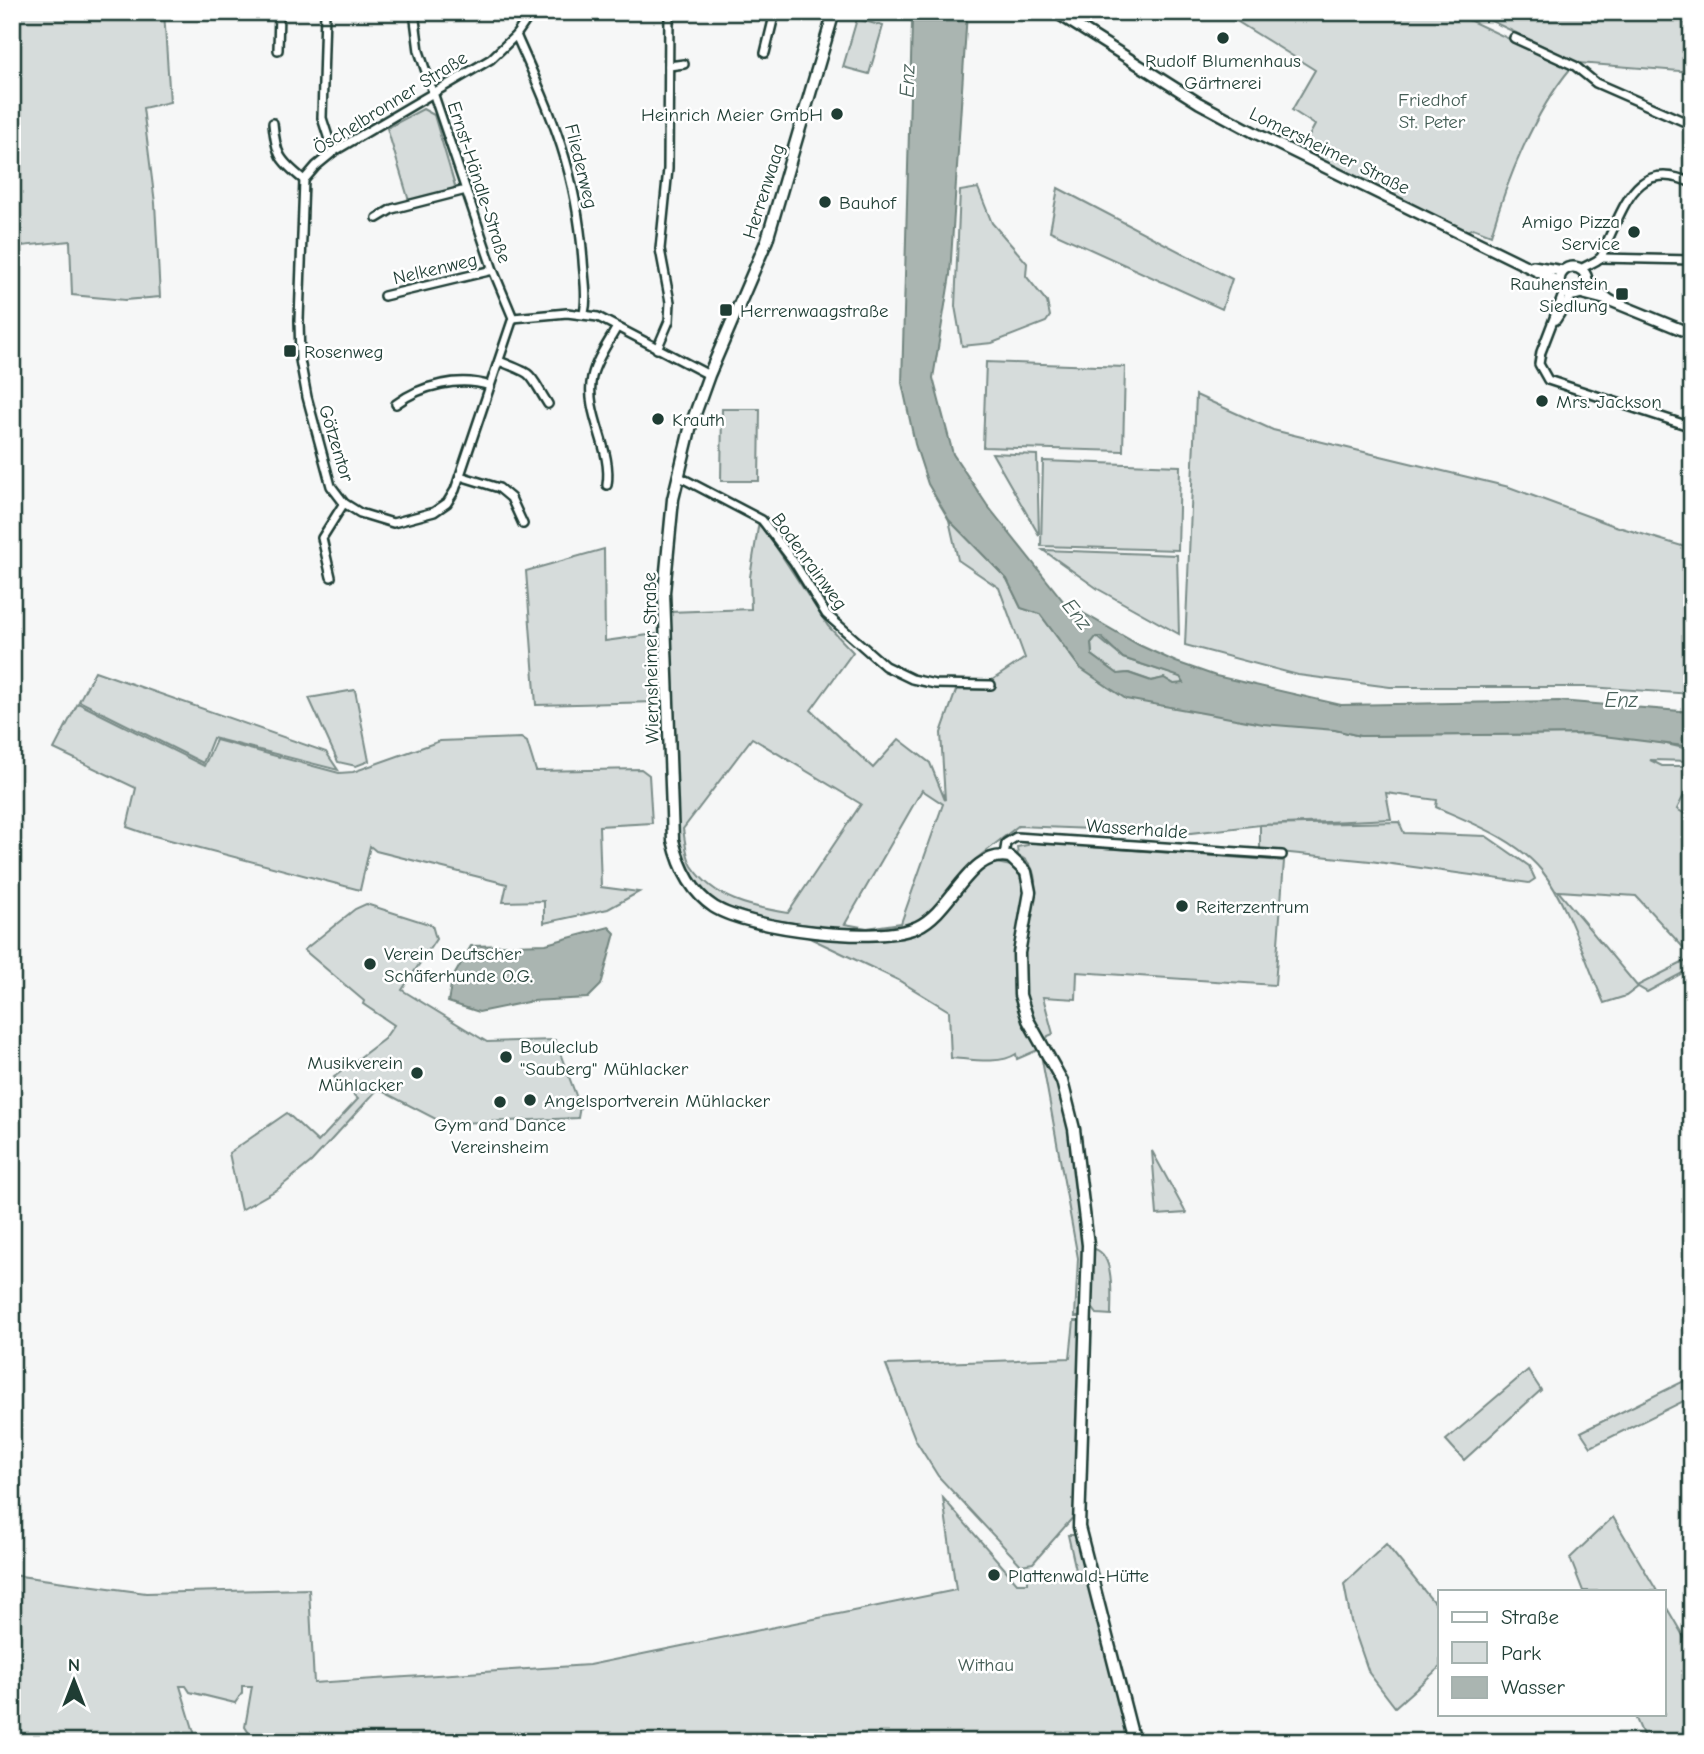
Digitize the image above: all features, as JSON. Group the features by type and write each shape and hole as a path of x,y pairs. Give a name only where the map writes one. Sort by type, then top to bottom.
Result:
{"main road":[{"name":"Herrenwaag","path":"709,375 767,240 834,12"},
{"name":"Wiernsheimer Straße","path":"709,375 673,499 664,592 673,840 680,863 695,889 726,913 748,920 863,937 895,935 924,924 948,903 982,860 992,856 1004,856"},
{"path":"1004,856 1018,863 1029,882 1030,905 1018,966 1020,995 1035,1034 1062,1081 1073,1121 1088,1245 1079,1527 1134,1742"}],"street":[{"path":"278,50 279,12"},
{"path":"324,12 322,118 333,152"},
{"name":"Ernst-Händle-Straße","path":"414,12 419,51 493,270 513,318"},
{"name":"Öschelbronner Straße","path":"299,320 304,180 333,152 491,59 516,35 532,12"},
{"path":"657,349 669,321 670,302 660,249 668,169 669,12"},
{"path":"765,53 775,12"},
{"name":"Lomersheimer Straße","path":"1055,12 1199,103 1559,282"},
{"name":"Fliederweg","path":"516,35 560,135 574,186 582,247 584,313"},
{"path":"1514,38 1575,66 1595,83 1692,125"},
{"path":"669,66 684,64"},
{"path":"273,122 275,147 281,161 304,180"},
{"path":"1601,258 1631,193 1649,178 1672,176 1692,183"},
{"path":"377,218 392,209 466,190"},
{"path":"1692,260 1601,258 1581,269 1570,267 1563,271 1559,282 1572,294 1611,301 1692,334"},
{"name":"Lomersheimer Straße","path":"1524,264 1563,271"},
{"path":"1581,269 1587,283 1611,301"},
{"name":"Nelkenweg","path":"384,296 493,270"},
{"path":"1587,283 1572,294 1555,320 1541,352 1539,364 1548,380 1692,427"},
{"path":"513,318 536,314 584,313 617,327 709,375"},
{"name":"Götzentor","path":"299,320 307,397 331,486 344,503 383,522 412,519 434,512 447,503 460,476 513,318"},
{"path":"607,485 610,469 591,385 596,368 617,327"},
{"path":"499,361 528,372 536,379 548,404"},
{"path":"396,404 408,395 463,380 490,386"},
{"path":"460,476 499,488 511,498 523,524"},
{"name":"Bodenrainweg","path":"678,476 762,520 794,562 826,614 885,666 912,679 935,684 990,685"},
{"path":"331,577 322,538 344,503"},
{"name":"Wasserhalde","path":"1004,856 1006,843 1016,836 1282,855"}],"green space":[{"path":"12,12 164,12 170,102 143,108 155,203 160,297 125,300 72,295 70,241 12,247"},
{"name":"Friedhof St. Peter","path":"1222,12 1452,12 1571,68 1545,105 1523,147 1491,235 1473,228 1465,232 1301,151 1315,125 1292,110 1315,70"},
{"path":"1473,12 1692,12 1692,72 1578,63"},
{"path":"857,19 883,26 869,74 843,67"},
{"path":"423,109 434,115 455,186 452,190 409,201 387,128"},
{"path":"978,188 992,223 1027,263 1026,276 1047,302 1050,316 1046,322 992,343 962,346 955,306 960,191"},
{"path":"1058,188 1232,279 1222,309 1050,231"},
{"path":"986,362 1125,367 1123,451 983,447"},
{"path":"1196,395 1273,430 1509,487 1612,525 1692,549 1692,694 1589,687 1390,687 1298,675 1185,645"},
{"path":"722,409 760,409 759,481 721,481"},
{"path":"992,453 1037,455 1039,535"},
{"path":"1043,461 1180,466 1178,550 1041,546"},
{"path":"949,520 1007,579 1021,608 1040,614 1080,668 1360,736 1587,734 1645,739 1692,750 1692,761 1650,760 1662,766 1692,766 1692,779 1677,809 1692,818 1692,957 1636,896 1558,891 1637,986 1692,958 1692,968 1647,992 1638,987 1626,996 1604,1003 1560,899 1542,871 1531,860 1493,833 1436,807 1437,800 1386,793 1391,819 1260,825 1191,833 1018,826 976,859 944,901 923,920 902,929 854,932 761,918 722,905 705,893 693,879 682,857 676,833 669,612 751,609 750,577 759,521 828,626 853,652 811,710 873,768 899,739 930,763 945,800 941,733 958,685 986,684 1025,658 999,588 958,560","holes":["752,738 861,804 788,913 735,900 712,887 692,866 686,848 683,829","922,790 943,804 901,923 867,928 845,924"]},
{"path":"604,549 605,641 656,634 657,702 536,705 526,571"},
{"path":"1043,550 1177,555 1179,634 1098,589"},
{"path":"1096,636 1123,658 1181,677 1185,684 1174,684 1164,678 1152,681 1129,673 1118,674 1092,655 1091,643"},
{"path":"95,671 326,752 338,770 213,738 203,763 79,701"},
{"path":"355,690 369,761 356,766 338,762 309,698"},
{"path":"78,703 204,766 216,740 339,773 353,772 440,741 521,738 527,742 536,771 641,769 649,775 652,823 599,826 601,887 639,892 608,909 544,923 544,901 503,902 507,884 376,851 370,846 360,890 147,834 127,827 136,788 54,749"},
{"path":"1399,822 1404,833 1486,836 1529,866 1535,879 1529,883 1370,861 1260,850 1260,825"},
{"name":"Reiterzentrum","path":"1029,839 1089,842 1089,847 1284,861 1275,985 1077,972 1076,999 1043,997 1053,1034 1048,1036 1046,1041 1033,1023 1023,986 1024,950 1035,885 1033,872 1028,862 1018,856 1017,847 1028,845"},
{"path":"992,862 1011,866 1020,876 1025,895 1014,981 1016,992 1058,1079 1067,1109 1076,1160 1081,1213 1083,1317 1075,1317 1078,1258 1040,1049 1017,1059 1016,1054 993,1060 951,1058 949,1011 898,980 793,930 855,939 895,938 914,932 932,923 948,909 973,877"},
{"path":"366,904 432,925 436,939 402,990 487,1042 555,1040 580,1106 578,1118 436,1124 436,1119 378,1089 311,1162 278,1189 241,1210 229,1153 287,1113 318,1142 358,1099 334,1077 384,1039 394,1025 363,1004 364,1001 304,950 355,909"},
{"path":"1152,1151 1186,1213 1157,1215"},
{"path":"1091,1248 1105,1257 1108,1266 1111,1315 1097,1314 1091,1306"},
{"path":"1074,1321 1082,1321 1075,1515 1033,1563 1021,1565 938,1476 916,1441 886,1365 1070,1358"},
{"path":"1528,1370 1541,1390 1464,1460 1446,1440"},
{"path":"1692,1377 1692,1397 1591,1447 1581,1432"},
{"name":"Withau","path":"943,1498 1017,1583 1028,1583 1028,1574 1078,1579 1068,1535 1076,1535 1130,1742 255,1742 245,1727 252,1686 242,1686 242,1693 235,1703 190,1692 186,1686 180,1686 197,1742 12,1742 12,1575 146,1593 309,1589 314,1683 589,1665 956,1590"},
{"path":"1613,1517 1656,1590 1583,1590 1570,1558"},
{"path":"1386,1544 1438,1608 1438,1669 1395,1707 1369,1673 1351,1621 1344,1584"},
{"path":"1666,1606 1692,1651 1692,1742 1646,1742 1635,1716 1666,1716"}],"water":[{"name":"Enz","path":"909,12 967,12 950,275 933,378 953,454 987,505 1064,602 1139,645 1176,662 1216,676 1341,705 1559,701 1692,712 1692,747 1587,734 1360,736 1335,730 1263,724 1126,699 1080,668 1040,614 1021,608 1007,579 949,520 928,484 915,444 902,383 912,23","holes":["1096,637 1101,637 1123,658 1180,677 1184,683 1174,684 1164,678 1151,681 1128,673 1118,674 1092,655 1091,643"]},
{"path":"609,927 615,933 601,985 588,998 532,1001 479,1012 448,1002 452,979 471,946 546,944"}],"place":[{"name":"Rudolf Blumenhaus Gärtnerei","path":"1223,38"},
{"name":"Heinrich Meier GmbH","path":"837,114"},
{"name":"Bauhof","path":"825,202"},
{"name":"Amigo Pizza Service","path":"1634,232"},
{"name":"Rauhenstein Siedlung","path":"1622,294"},
{"name":"Herrenwaagstraße","path":"726,310"},
{"name":"Rosenweg","path":"290,351"},
{"name":"Mrs. Jackson","path":"1542,401"},
{"name":"Krauth","path":"658,419"},
{"name":"Reiterzentrum","path":"1182,906"},
{"name":"Verein Deutscher Schäferhunde O.G.","path":"370,964"},
{"name":"Bouleclub \"Sauberg\" Mühlacker","path":"506,1057"},
{"name":"Musikverein Mühlacker","path":"417,1073"},
{"name":"Angelsportverein Mühlacker","path":"530,1100"},
{"name":"Gym and Dance Vereinsheim","path":"500,1102"},
{"name":"Plattenwald-Hütte","path":"994,1575"}]}
